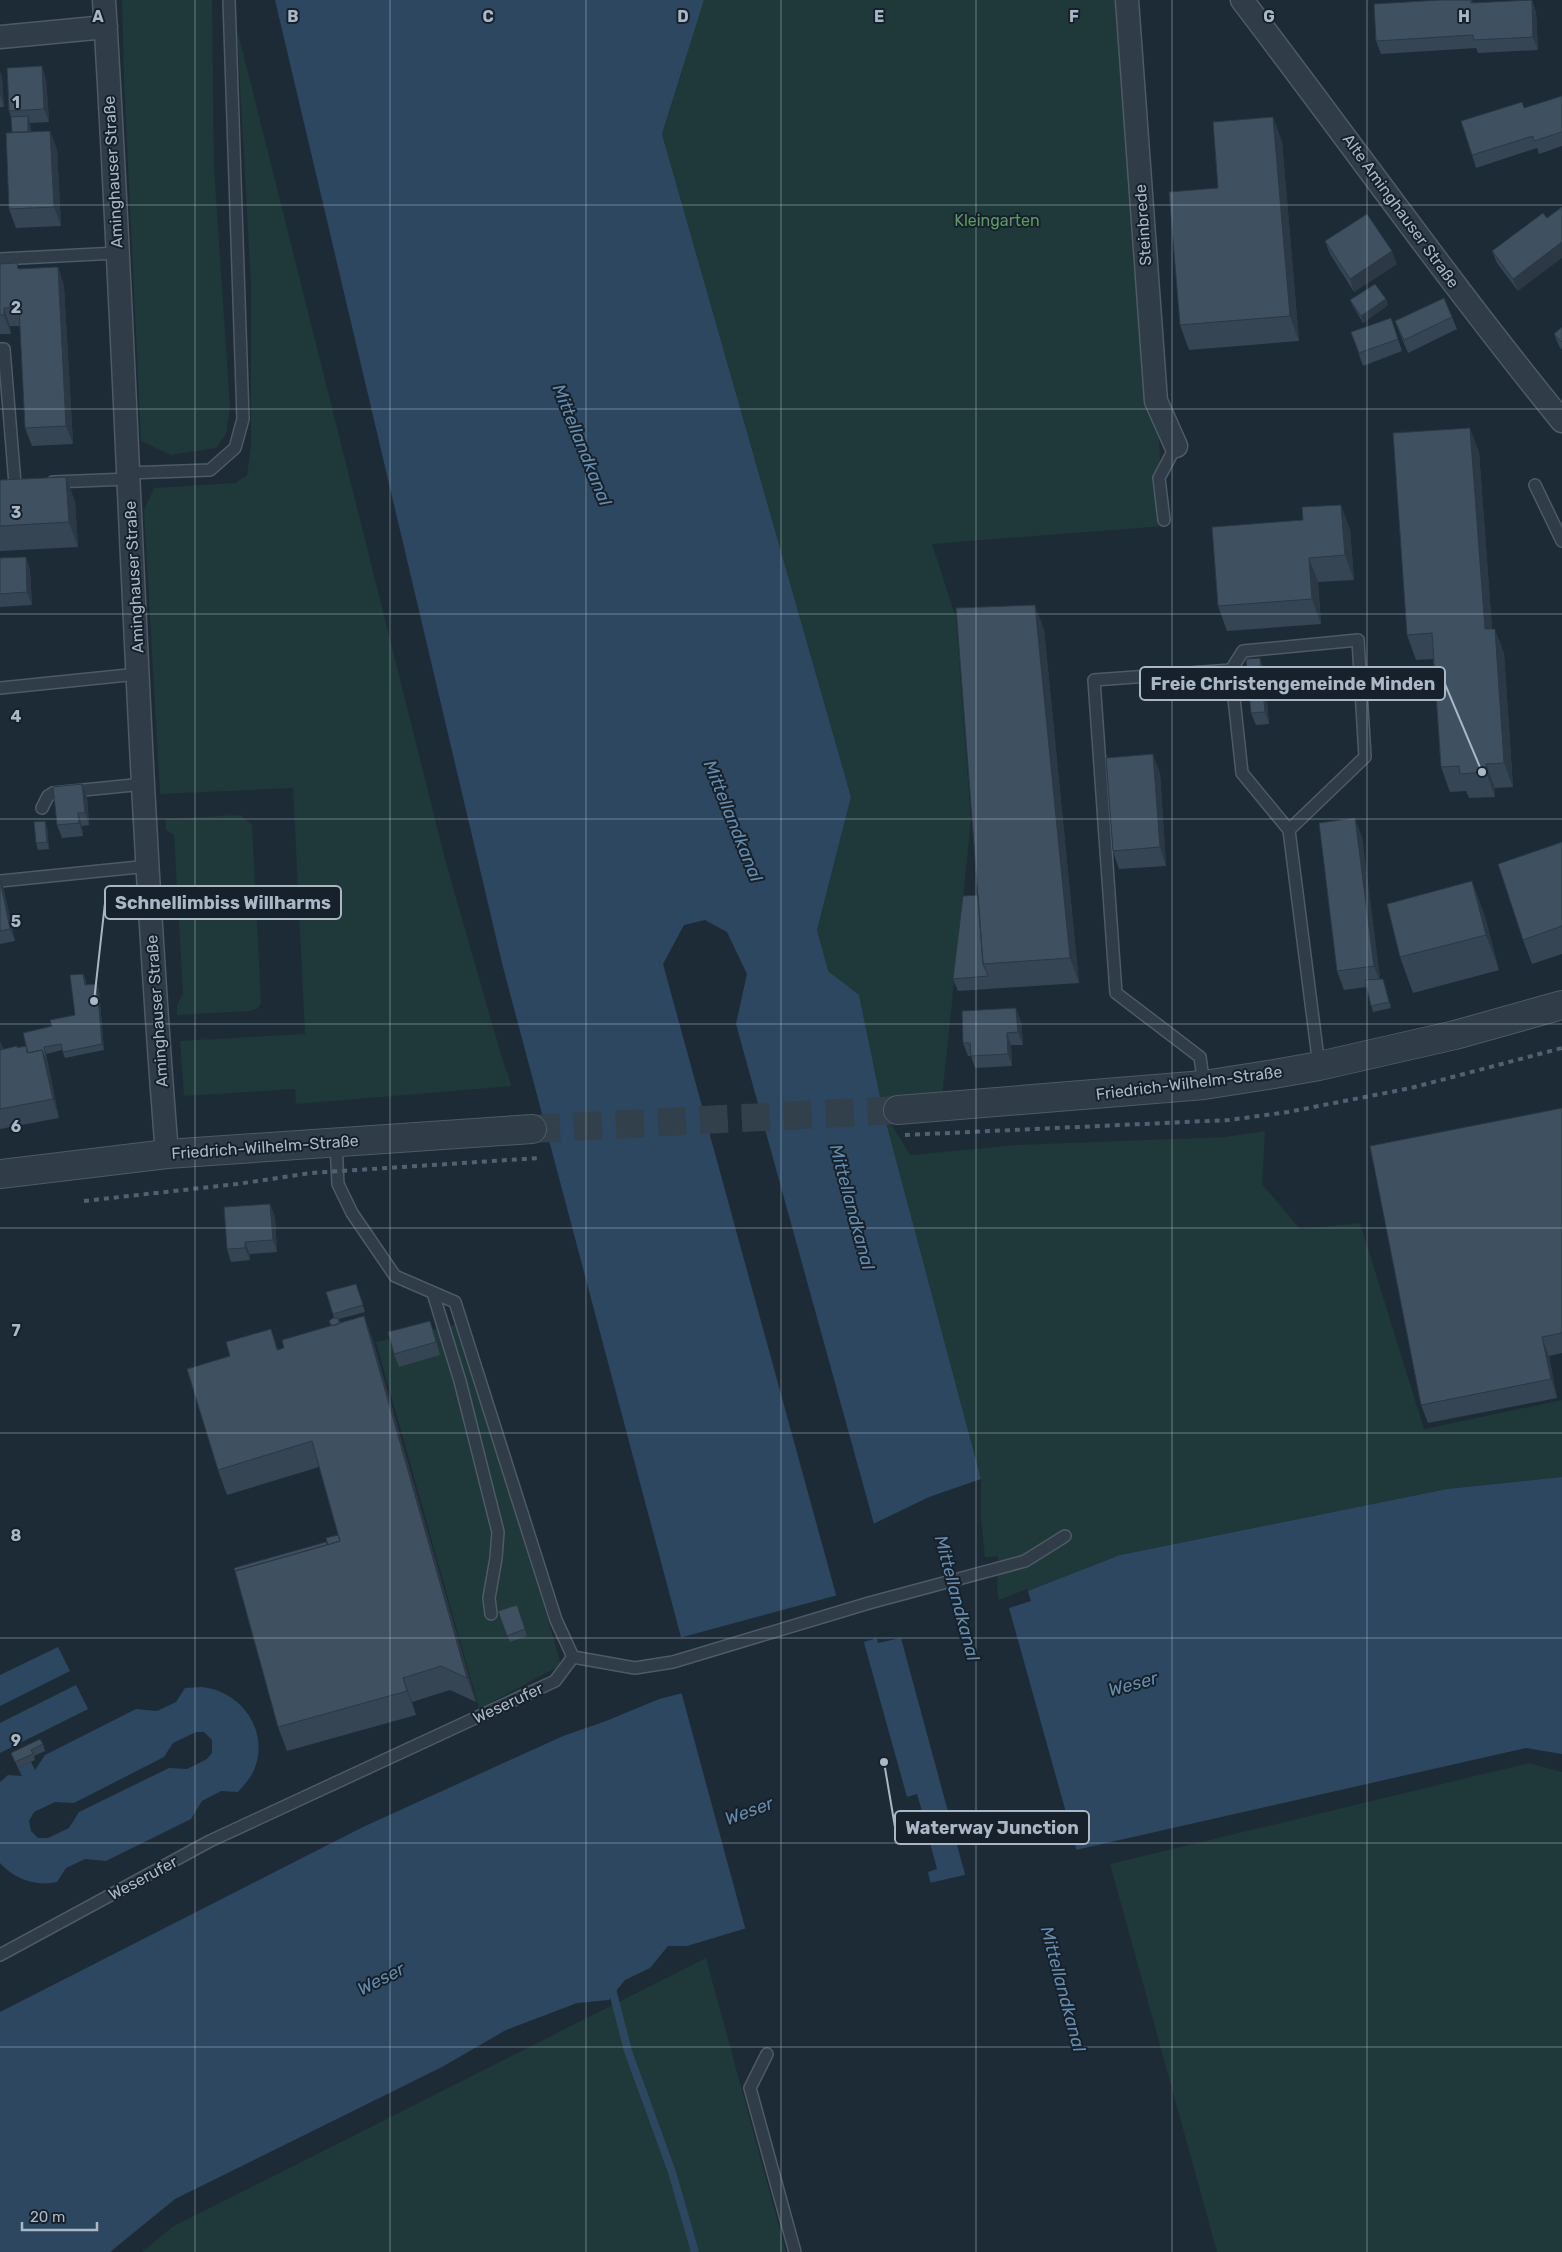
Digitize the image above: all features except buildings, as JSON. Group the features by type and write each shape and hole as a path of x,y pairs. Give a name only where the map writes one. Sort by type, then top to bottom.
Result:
{"street":[{"name":"Aminghauser Straße","path":"104,0 157,1026 168,1154"},
{"name":"Steinbrede","path":"1127,0 1156,401 1176,446"},
{"name":"Alte Aminghauser Straße","path":"1242,0 1332,116 1487,328 1562,421"},
{"path":"0,37 106,27"},
{"name":"Friedrich-Wilhelm-Straße","path":"898,1110 1204,1085 1319,1066 1454,1035 1562,1005"},
{"name":"Friedrich-Wilhelm-Straße","path":"0,1174 168,1154 532,1129"}],"lane":[{"path":"44,482 210,470 235,448 243,419 229,0"},
{"path":"0,259 117,253"},
{"path":"0,349 4,349 20,483 0,484"},
{"path":"1164,520 1159,478 1176,446"},
{"path":"1535,485 1562,541"},
{"path":"1289,830 1365,757 1358,640 1243,651 1231,670 1242,773 1289,830 1319,1066"},
{"path":"1204,1085 1200,1057 1116,993 1094,680 1231,670"},
{"path":"0,688 138,674"},
{"path":"42,808 48,796 53,793 144,784"},
{"path":"0,881 149,866"},
{"path":"336,1141 338,1184 352,1213 395,1276 455,1302 554,1614 573,1657 635,1668 673,1662 869,1603 1025,1560 1065,1536"},
{"path":"433,1293 460,1381 498,1532 496,1558 489,1598 491,1614"},
{"name":"Weserufer","path":"0,1955 210,1842 555,1681 573,1657"},
{"path":"767,2054 750,2088 795,2252"}],"green space":[{"path":"122,0 212,0 214,168 230,407 226,434 216,448 171,455 141,441"},
{"name":"Kleingarten","path":"704,0 1127,0 1165,526 932,544 956,618 971,821 941,1107 884,1112 910,1155 1017,1145 1225,1137 1265,1131 1262,1184 1300,1229 1360,1223 1424,1429 1562,1400 1562,1477 1447,1489 1120,1555 997,1603 998,1556 985,1558 981,1515 981,1479 883,1111 859,996 827,971 817,930 851,797 662,134"},
{"path":"237,29 446,863 502,1058 512,1086 296,1104 295,1089 184,1096 180,1041 305,1034 293,788 160,794 144,510 154,488 235,483 247,475 251,445 251,286"},
{"path":"241,815 252,825 261,1003 257,1009 250,1011 177,1015 177,1005 183,994 174,835 166,830 165,819"},
{"path":"464,1323 561,1665 479,1709 376,1342"},
{"path":"1529,1763 1562,1772 1562,2252 1217,2252 1110,1864"},
{"path":"706,1958 786,2252 142,2252 172,2227"}],"water":[{"path":"275,0 704,0 662,134 851,797 817,930 828,971 859,995 883,1111 981,1479 981,1515 985,1558 997,1603 1120,1555 1447,1489 1562,1477 1562,1754 1526,1748 916,1886 760,1924 687,1946 668,1946 650,1968 625,1980 609,2000 577,2003 506,2030 442,2067 175,2199 110,2252 0,2252 0,2012 363,1827 563,1736 659,1699 695,1690 503,967","holes":["705,920 727,932 747,974 736,1024 874,1524 899,1573 914,1627 850,1646 663,964 684,925"]},
{"path":"58,1647 70,1671 0,1706 0,1675"},
{"path":"76,1685 88,1709 0,1753 0,1723"},
{"path":"202,1687 216,1690 229,1696 249,1716 255,1728 258,1756 254,1770 238,1792 221,1791 202,1801 191,1819 106,1861 85,1859 66,1868 57,1882 41,1883 26,1880 12,1873 0,1863 0,1782 8,1775 22,1776 18,1768 31,1762 35,1770 45,1755 136,1709 157,1711 176,1702 185,1688","holes":["196,1732 204,1732 212,1740 212,1753 207,1759 187,1769 169,1768 79,1812 69,1828 48,1838 38,1838 31,1831 29,1821 34,1812 55,1802 74,1803 164,1757 173,1743"]}],"pier":[{"path":"981,1479 981,1515 985,1557 988,1557 999,1600 1027,1589 1031,1601 1009,1608 1077,1852 1068,1854 1176,2252 1082,2252 979,1875 966,1878 901,1638 878,1643 876,1636 911,1626 897,1574 871,1525 929,1497"},
{"path":"838,1595 851,1643 863,1639 907,1797 917,1794 926,1825 940,1821 944,1834 929,1839 937,1869 928,1872 931,1885 919,1888 1019,2252 847,2252 758,1927 746,1931 681,1691 692,1688 679,1638"}],"waterway":[{"path":"611,1985 628,2051 672,2172 695,2252"}],"tunnel":[{"path":"532,1129 898,1110"}],"railway":[{"path":"905,1135 1229,1120 1288,1112 1411,1088 1562,1048"},
{"path":"84,1201 237,1184 311,1173 539,1158"}],"place":[{"name":"Freie Christengemeinde Minden","path":"1482,772"},
{"name":"Schnellimbiss Willharms","path":"94,1001"},
{"name":"Waterway Junction","path":"884,1762"}],"water label":[{"name":"Mittellandkanal","path":"582,445"},
{"name":"Mittellandkanal","path":"733,821"},
{"name":"Mittellandkanal","path":"852,1207"},
{"name":"Mittellandkanal","path":"957,1598"},
{"name":"Weser","path":"1133,1684"},
{"name":"Weser","path":"749,1811"},
{"name":"Weser","path":"381,1979"},
{"name":"Mittellandkanal","path":"1063,1989"}]}
